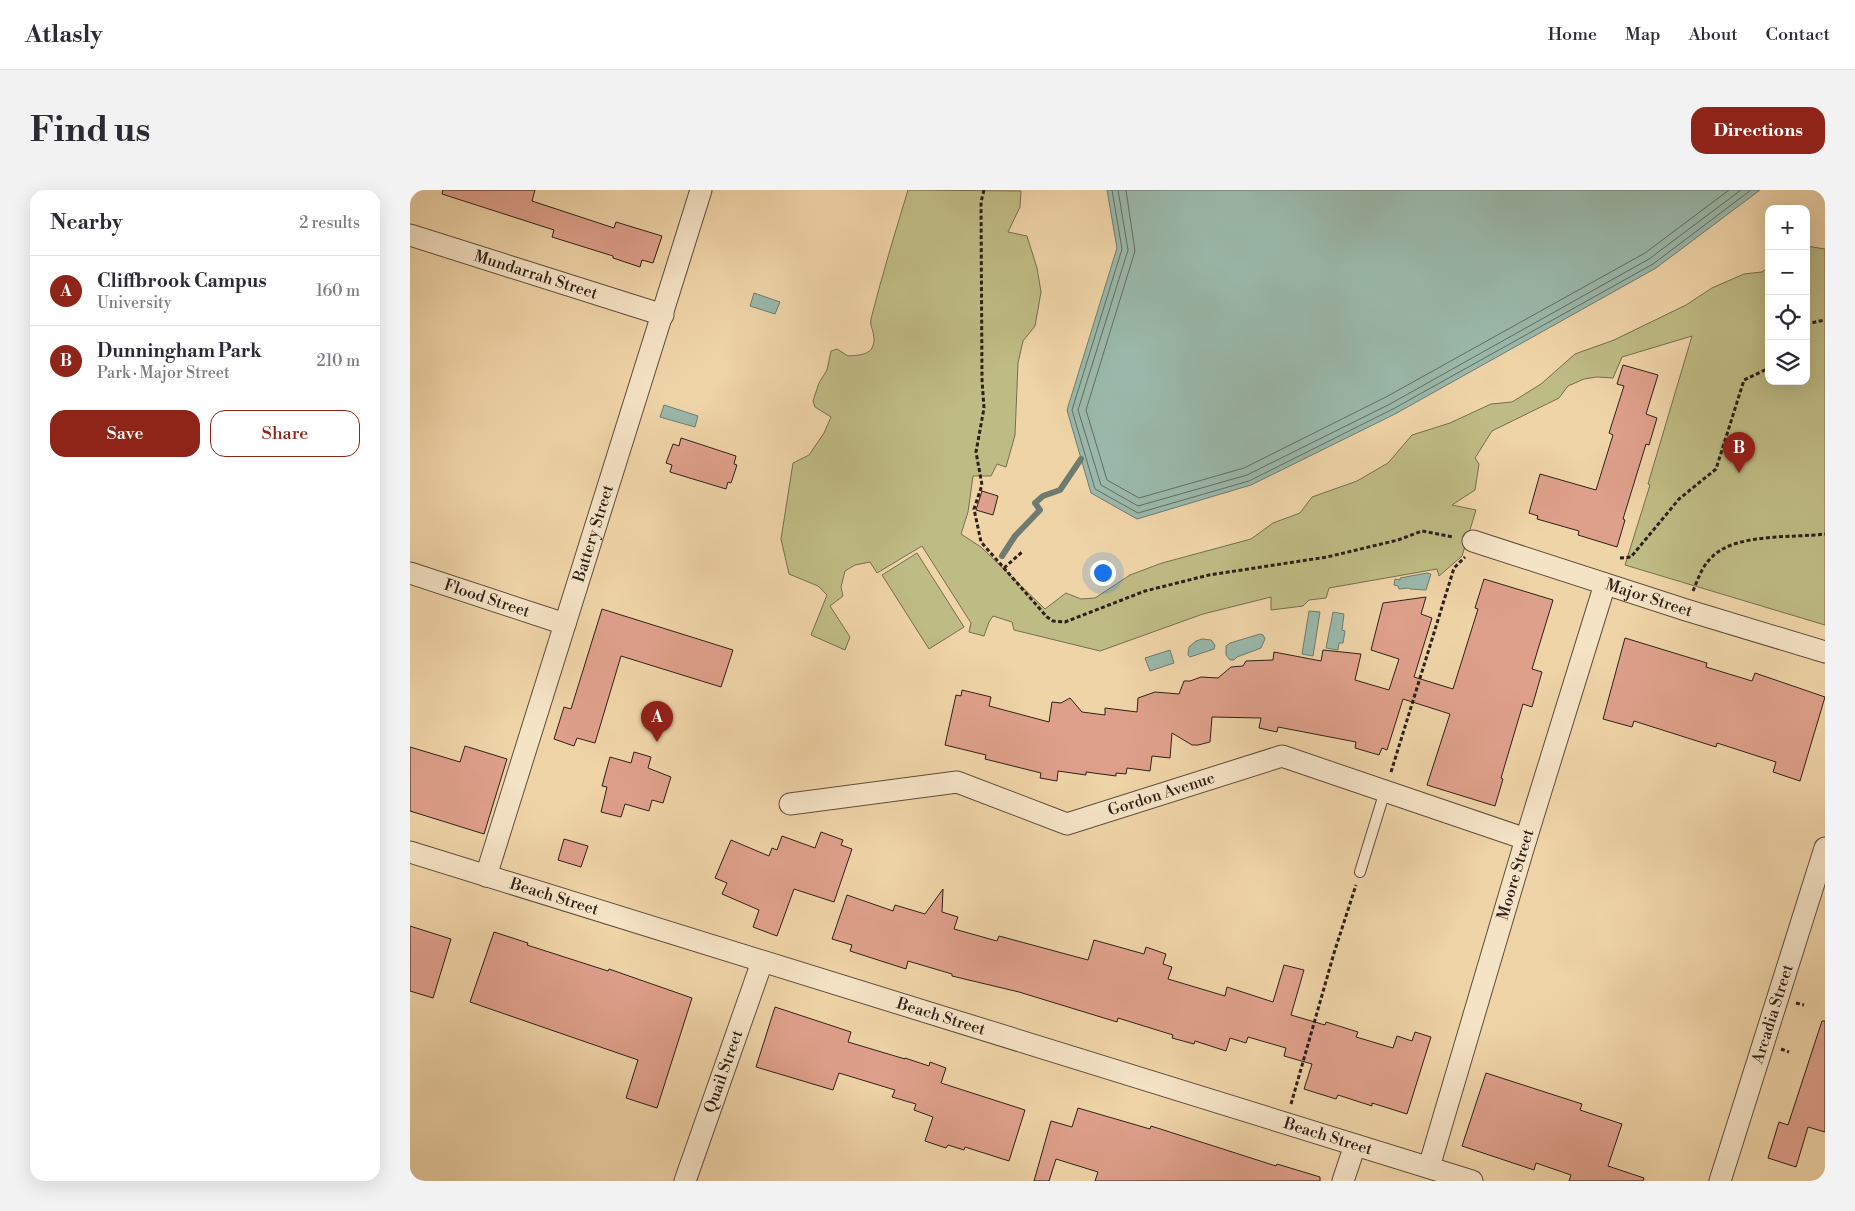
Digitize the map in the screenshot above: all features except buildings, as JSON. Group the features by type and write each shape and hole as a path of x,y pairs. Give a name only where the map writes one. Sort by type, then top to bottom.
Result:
{"street":[{"name":"Battery Street","path":"486,876 701,190"},
{"name":"Mundarrah Street","path":"410,235 663,315"},
{"name":"Major Street","path":"1476,542 1686,610 1825,652"},
{"name":"Flood Street","path":"410,573 565,624"},
{"name":"Moore Street","path":"1429,1167 1526,839 1605,584"},
{"name":"Gordon Avenue","path":"790,804 956,782 1067,824 1282,756 1526,839"},
{"name":"Arcadia Street","path":"1720,1181 1825,848"},
{"name":"Beach Street","path":"410,852 1472,1181"},
{"name":"Quail Street","path":"685,1181 762,962"},
{"path":"1343,1181 1355,1146"}],"lane":[{"path":"1360,872 1386,791"}],"path":[{"path":"984,190 981,202 982,380 984,408 976,452 982,485 974,509 981,542 1047,617 1053,621 1065,622 1154,588 1209,575 1327,557 1398,540 1422,531 1476,542 1454,568 1386,791"},
{"path":"1810,323 1825,320"},
{"path":"1620,558 1631,557 1679,499 1716,469 1744,380 1765,370"},
{"path":"1686,610 1703,567 1713,555 1724,548 1736,542 1747,540 1825,534"},
{"path":"1004,568 1022,552"},
{"path":"1296,1084 1360,872"}],"shaded area":[{"path":"908,190 1021,191 1020,207 1008,232 1027,236 1037,268 1041,292 1035,326 1023,341 1018,363 1015,435 1006,467 997,464 991,476 973,476 968,512 961,534 981,547 1045,609 1066,593 1081,599 1095,598 1130,575 1162,563 1251,539 1273,523 1300,513 1312,497 1357,481 1388,463 1412,435 1450,423 1491,404 1512,402 1541,384 1575,354 1614,340 1686,305 1712,288 1744,274 1762,272 1765,270 1765,385 1810,385 1810,247 1825,249 1825,625 1625,565 1650,485 1648,484 1692,336 1622,357 1613,378 1597,377 1584,379 1568,386 1559,398 1492,431 1475,458 1479,464 1475,490 1452,505 1476,510 1462,556 1439,576 1437,569 1329,588 1326,598 1309,600 1303,606 1271,610 1271,597 1203,614 1100,651 1014,630 1012,622 993,616 984,636 969,632 971,623 922,546 877,573 870,562 855,565 845,571 841,587 843,596 830,606 850,637 845,650 811,635 827,595 818,586 789,574 781,539 793,463 809,455 824,433 831,417 815,407 813,401 819,383 827,370 831,351 837,349 848,356 864,354 872,348 874,336 871,319"},
{"path":"917,553 964,627 929,649 882,575"}],"water":[{"path":"1107,190 1760,190 1656,268 1395,414 1251,485 1137,519 1091,493 1067,410 1117,248"},
{"path":"754,293 780,302 775,314 750,306"},
{"path":"664,405 698,416 695,427 660,417"},
{"path":"1427,573 1431,574 1426,590 1399,589 1398,586 1394,585 1395,579 1400,580 1400,578"},
{"path":"1309,611 1320,612 1313,656 1302,654"},
{"path":"1333,612 1344,614 1342,630 1345,631 1343,643 1339,643 1338,650 1326,648"},
{"path":"1260,634 1265,639 1261,648 1237,657 1234,660 1230,660 1226,655 1226,646 1230,643"},
{"path":"1202,639 1211,640 1215,645 1214,649 1190,657 1188,655 1189,647"},
{"path":"1170,650 1174,663 1150,671 1145,658"}],"waterway":[{"path":"1002,556 1015,536 1040,510 1035,503 1043,496 1060,490 1081,459"}],"place":[{"name":"Dunningham Park","path":"1739,473"},
{"name":"Cliffbrook Campus","path":"657,742"}]}
